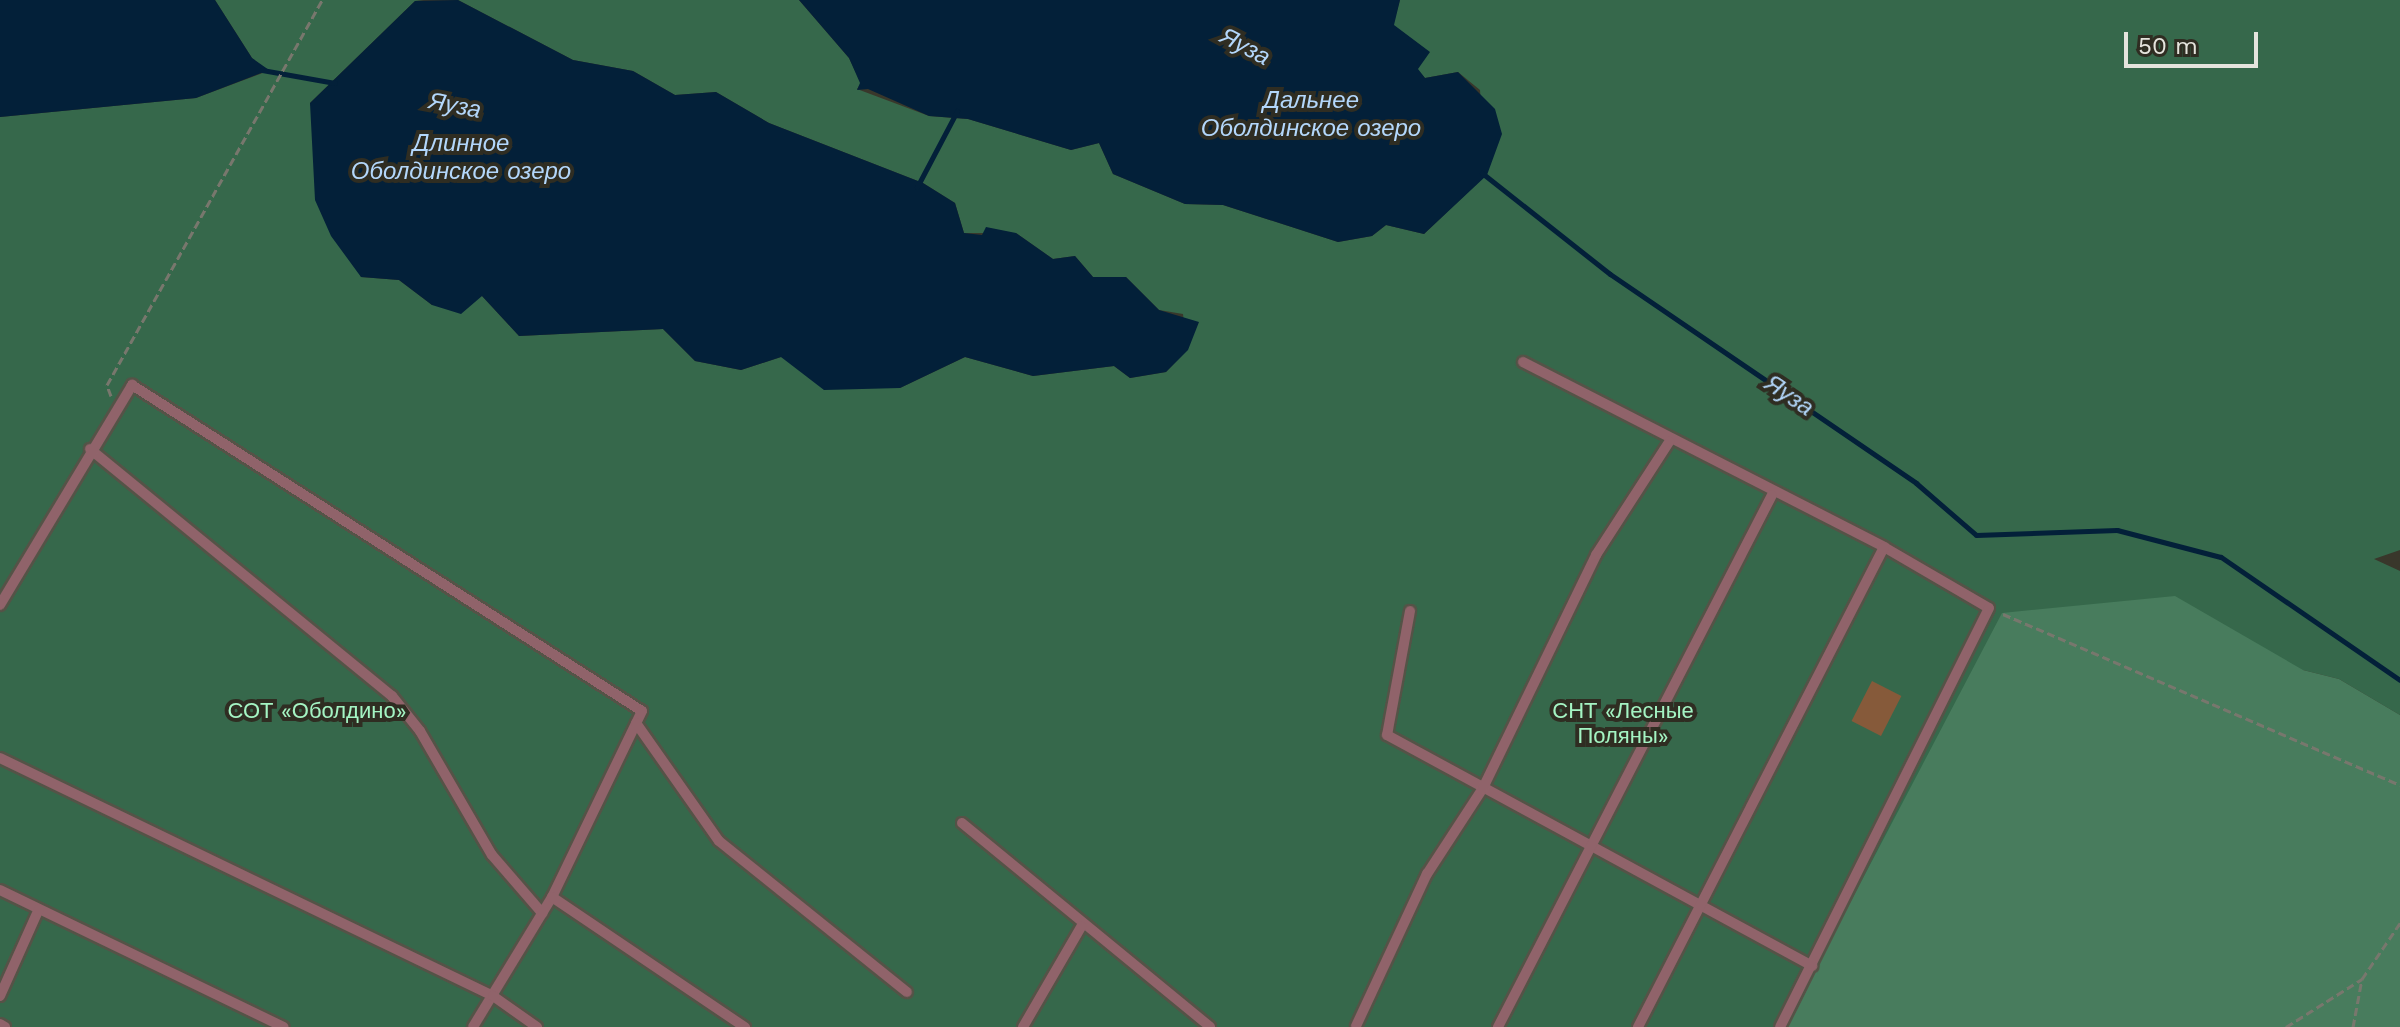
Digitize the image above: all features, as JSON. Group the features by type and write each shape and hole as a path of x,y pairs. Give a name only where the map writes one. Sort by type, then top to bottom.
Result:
{"lane":[{"path":"1523,362 1772,495 1884,547 1989,608 1780,1027"},
{"path":"0,605 90,449 132,385 642,711 552,897 473,1027"},
{"path":"1356,1026 1427,874 1483,788 1596,555 1669,442"},
{"path":"90,449 392,696 420,731 492,855 542,913"},
{"path":"1498,1027 1772,495"},
{"path":"1638,1027 1884,547"},
{"path":"1410,611 1387,735 1812,966"},
{"path":"636,723 719,841 907,992"},
{"path":"0,758 493,996 537,1027"},
{"path":"962,823 1081,927 1210,1027"},
{"path":"0,890 284,1027"},
{"path":"552,897 745,1027"},
{"path":"0,996 39,909"},
{"path":"1023,1027 1081,927"}],"path":[{"path":"115,410 107,385 322,0"},
{"path":"1989,608 2400,785"},
{"path":"2353,1027 2362,979 2400,923"},
{"path":"2286,1027 2362,979"}],"green space":[{"path":"215,0 424,0 415,1 310,103 361,277 399,280 432,305 482,296 519,336 663,329 695,361 741,370 781,357 900,388 965,357 1033,376 1114,366 1130,378 1166,372 1187,350 1183,314 1159,310 1126,277 1093,277 1075,256 1053,259 1016,233 964,233 955,203 923,183 769,123 716,92 675,95 633,71 573,60 458,0 799,0 849,58 861,83 857,89 929,116 968,119 1071,150 1099,143 1113,174 1185,204 1223,205 1338,242 1372,236 1386,225 1424,234 1486,175 1480,90 1458,72 1425,78 1417,69 1429,52 1393,25 1400,0 2400,0 2400,550 2374,559 2400,571 2400,715 2339,679 2303,670 1785,1027 0,1027 0,117 196,98 268,71 252,58"},
{"path":"2175,596 2303,670 2339,679 2400,715 2400,1027 1785,1027 2002,613"}],"water":[{"path":"0,0 215,0 252,58 269,70 196,98 0,117"},
{"name":"Длинное Оболдинское озеро","path":"458,0 573,60 633,71 675,95 716,92 769,123 923,183 955,203 964,233 982,235 986,227 1016,233 1053,259 1075,256 1093,277 1126,277 1159,310 1199,322 1188,350 1166,372 1130,378 1114,366 1033,376 965,357 900,388 824,390 781,357 741,370 695,361 663,329 519,336 482,296 461,314 432,305 399,280 361,277 331,236 315,200 310,103 415,1"},
{"name":"Дальнее Оболдинское озеро","path":"799,0 1400,0 1394,25 1430,52 1418,69 1425,78 1458,72 1495,109 1502,134 1487,175 1424,234 1386,225 1372,236 1338,242 1223,205 1185,204 1113,174 1099,143 1071,150 968,119 929,116 868,89 857,90 860,83 849,58"}],"building":[{"path":"1872,681 1901,696 1881,736 1852,721"}],"waterway":[{"name":"Яуза","path":"262,70 335,83"},
{"name":"Яуза","path":"917,187 957,111"},
{"name":"Яуза","path":"1482,173 1610,274 1916,483 1976,535 2117,530 2221,557 2400,680"}],"park label":[{"name":"СОТ «Оболдино»","path":"317,711"},
{"name":"СНТ «Лесные Поляны»","path":"1623,722"}]}
